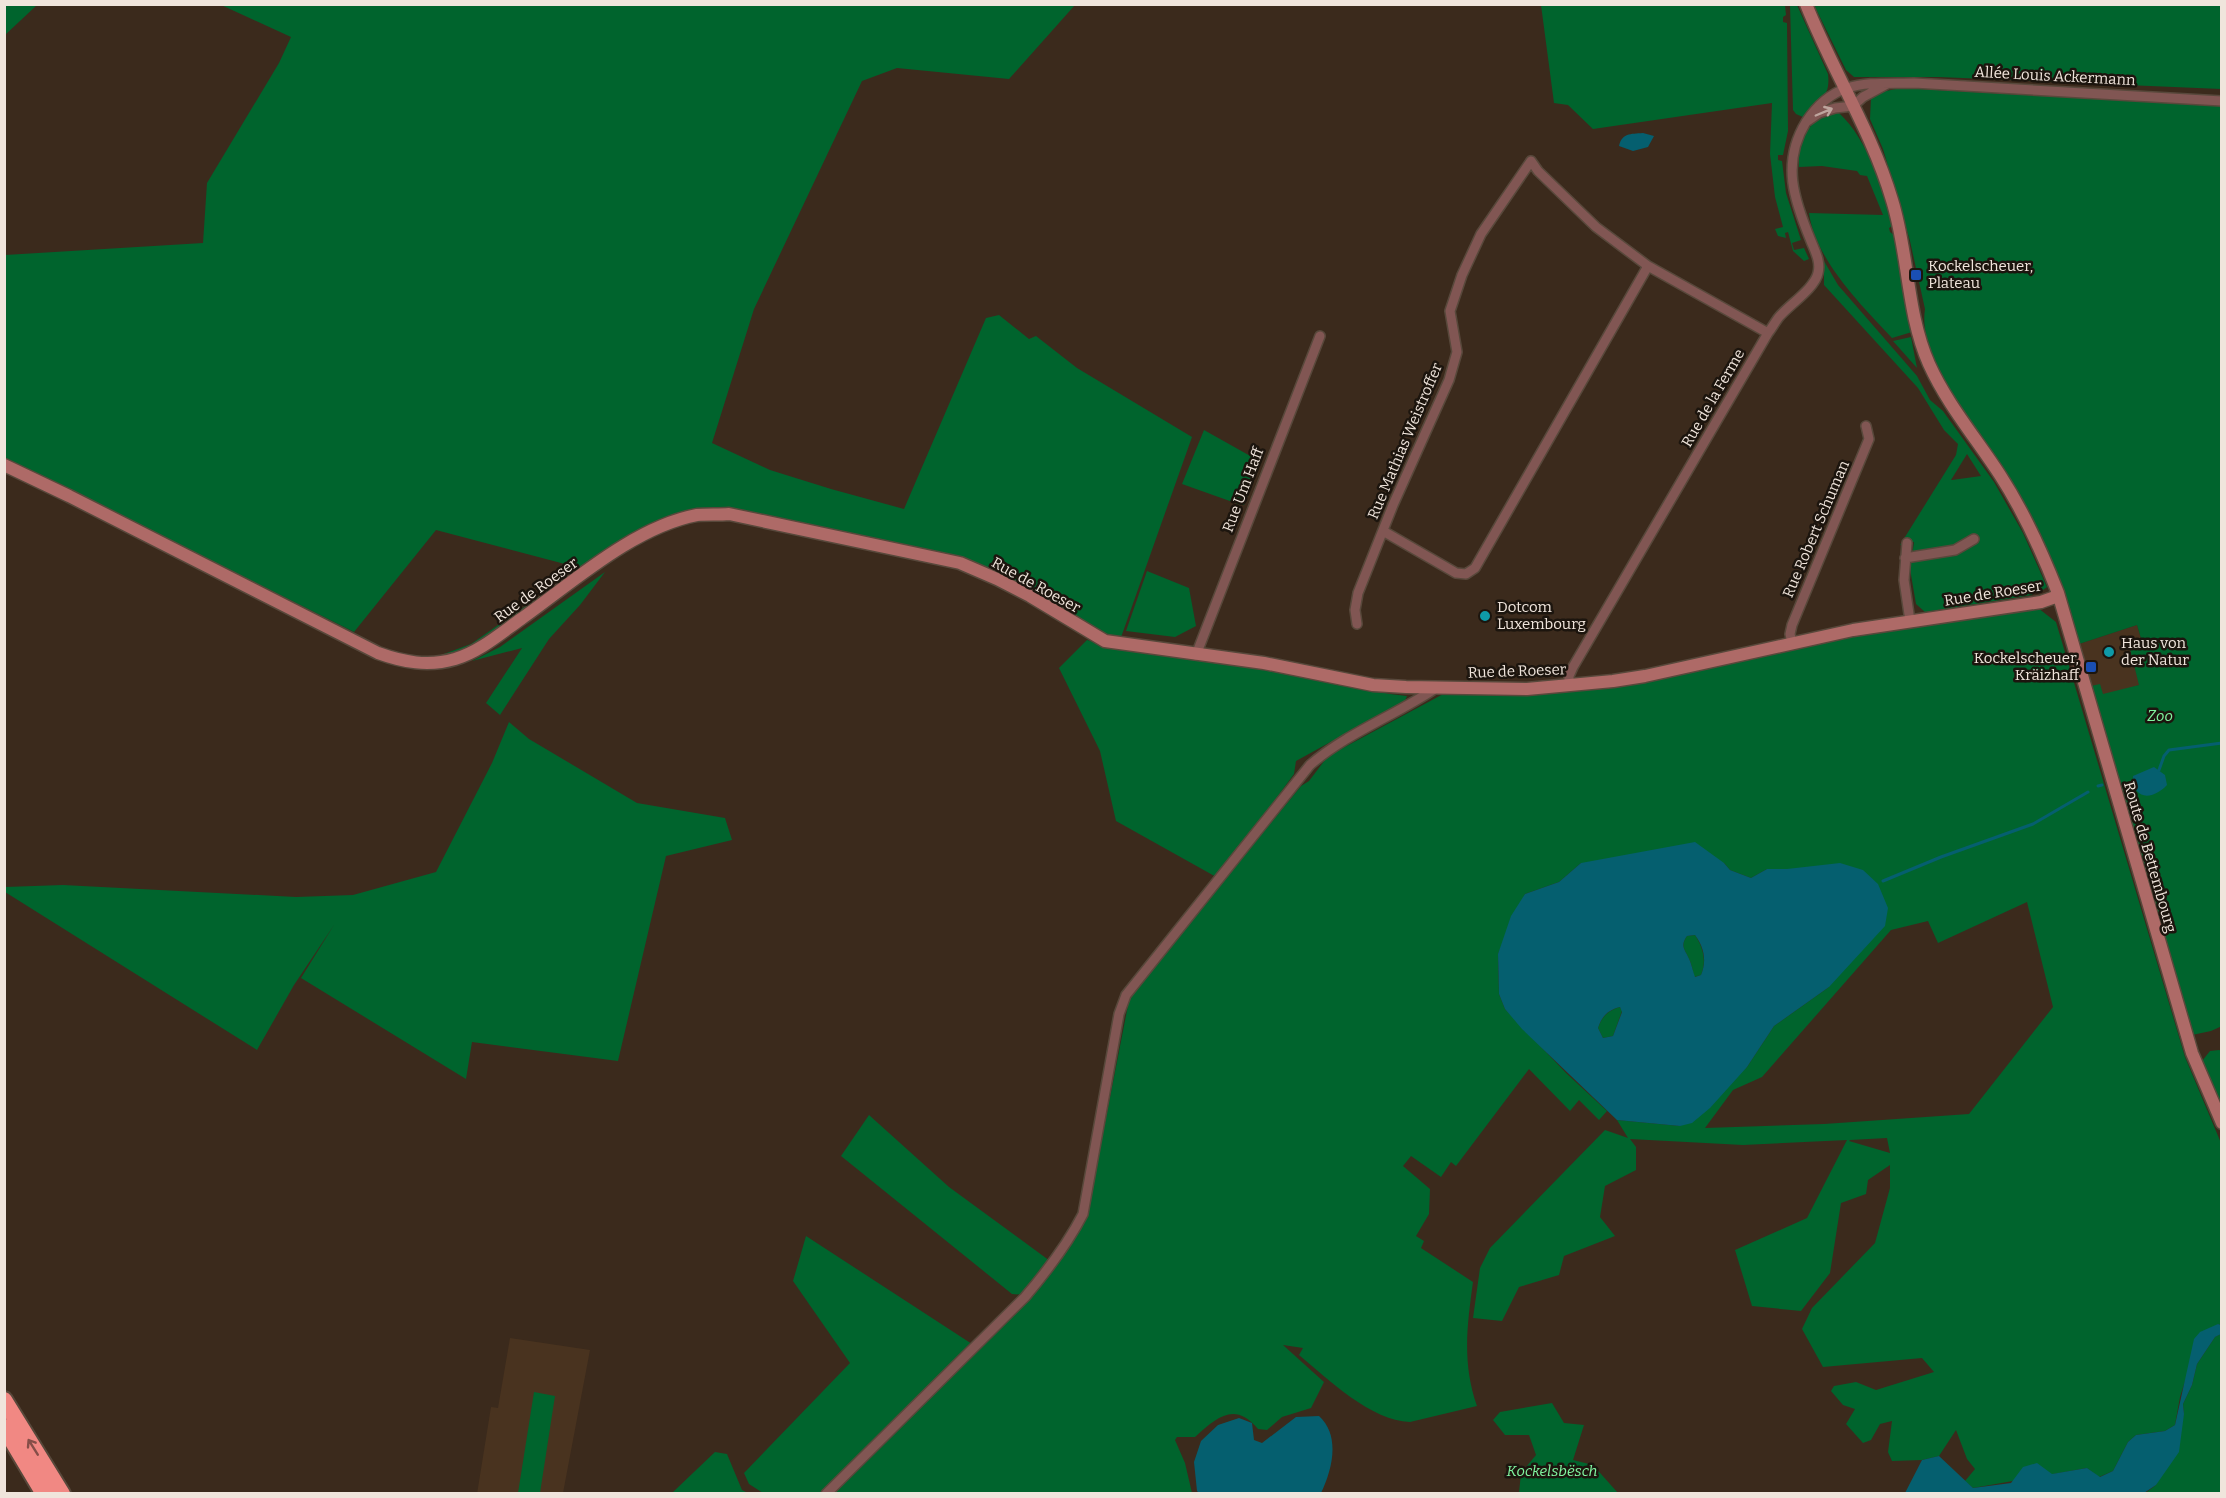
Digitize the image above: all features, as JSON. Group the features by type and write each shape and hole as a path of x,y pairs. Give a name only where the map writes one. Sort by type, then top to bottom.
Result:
{"highway":[{"path":"4,1400 62,1494"},
{"path":"4,1427 44,1494"}],"main road":[{"name":"Route de Bettembourg","path":"1806,4 1880,165 1893,201 1913,312 1929,363 1943,392 2001,477 2031,529 2058,596 2192,1053 2222,1123"},
{"name":"Rue de Roeser","path":"4,465 378,653 401,661 426,663 455,659 483,647 621,548 652,529 699,515 729,514 960,563 1030,596 1105,641 1264,663 1373,685 1527,689 1645,676 1792,643 1910,621 2041,602 2058,596"}],"street":[{"name":"Allée Louis Ackermann","path":"1844,88 1872,83 1914,83 2222,100"},
{"name":"Allée Louis Ackermann","path":"1853,106 1863,97 1887,84"},
{"name":"Rue de la Ferme","path":"1569,685 1569,676 1573,667 1768,333 1778,318 1815,281 1819,271 1818,259 1802,219 1791,173 1791,160 1796,138 1815,108 1844,88"},
{"path":"1806,122 1819,113 1853,106"},
{"name":"Rue Mathias Weistroffer","path":"1648,266 1475,568 1466,574 1456,573 1383,531 1450,377 1456,352 1450,311 1462,276 1481,234 1531,161 1538,171 1596,227 1648,266 1768,333"},
{"name":"Rue Um Haff","path":"1196,655 1320,336"},
{"name":"Rue Robert Schuman","path":"1792,643 1790,634 1792,626 1869,439 1866,426"},
{"path":"1357,624 1355,610 1358,593 1383,531"},
{"path":"1905,558 1955,550 1974,539"},
{"path":"1907,543 1904,580 1910,621"},
{"path":"826,1494 1025,1297 1054,1264 1068,1242 1083,1214 1119,1014 1126,994 1310,765 1333,748 1437,688"}],"shaded area":[{"path":"2137,625 2143,645 2130,650 2140,685 2103,695 2086,688 2079,644"},
{"path":"510,1338 590,1350 563,1493 477,1494 491,1407 498,1408"}],"green space":[{"path":"5,4 37,4 37,5 5,35"},
{"path":"219,4 1075,5 1009,79 897,68 862,81 754,309 712,443 770,470 904,509 986,318 999,315 1029,339 1036,336 1077,368 1192,437 1119,643 998,576 729,513 650,527 468,650 441,655 471,644 580,568 436,530 354,632 5,460 5,255 203,243 207,183 279,63 291,37"},
{"path":"1541,5 1785,5 1786,15 1783,17 1783,22 1787,23 1788,131 1783,155 1778,155 1778,160 1782,161 1786,193 1801,240 1792,243 1794,250 1804,248 1809,259 1804,261 1793,251 1788,232 1785,233 1786,238 1778,236 1775,229 1783,227 1775,197 1770,154 1772,103 1593,129 1568,105 1554,103"},
{"path":"1790,5 1797,5 1828,74 1825,94 1803,117 1793,110"},
{"path":"1814,5 2221,5 2221,89 1939,77 1854,77 1846,70"},
{"name":"Zoo","path":"1901,88 2221,106 2222,1026 2211,1031 2192,1035 2091,686 2100,684 2103,694 2139,685 2130,649 2143,645 2137,625 2079,644 2055,570 2037,527 2024,503 1967,419 1934,361 1926,334 1925,309 1910,241 1883,149 1870,119 1871,98 1881,92"},
{"path":"1825,113 1839,113 1849,124 1859,137 1873,166 1892,226 1889,228 1894,235 1912,332 1892,338 1841,280 1820,247 1813,230 1809,213 1883,215 1867,176 1860,175 1857,171 1822,166 1799,167 1804,136"},
{"path":"1824,261 1838,285 1917,376 1930,400 1943,411 1994,482 2023,533 2047,587 2043,590 2037,587 2032,595 1925,612 1916,604 1910,569 1914,542 1900,545 1956,455 1958,444 1944,430 1918,388 1824,285","holes":["1967,454 1981,476 1952,480 1951,480"]},
{"path":"1911,337 1917,368 1893,341"},
{"path":"1204,430 1261,462 1244,505 1182,484"},
{"path":"1147,571 1189,588 1196,626 1175,637 1126,631"},
{"path":"605,572 580,605 549,639 500,715 486,703 522,648 472,661 500,647"},
{"path":"2038,608 2056,622 2185,1057 2221,1143 2221,1325 2218,1324 2187,1375 2175,1425 2165,1431 2136,1435 2128,1442 2113,1471 2099,1477 2087,1468 1973,1488 1965,1481 1975,1469 1967,1459 1956,1430 1939,1456 1922,1460 1892,1461 1888,1452 1892,1421 1880,1424 1871,1440 1863,1443 1846,1424 1855,1409 1843,1405 1831,1391 1834,1386 1856,1382 1876,1390 1934,1372 1922,1358 1823,1367 1802,1329 1812,1308 1875,1243 1890,1188 1890,1165 1868,1180 1866,1194 1841,1203 1830,1273 1801,1311 1752,1306 1735,1250 1807,1218 1847,1140 1743,1145 1630,1139 1636,1147 1636,1170 1605,1186 1600,1217 1615,1236 1564,1256 1559,1275 1519,1287 1502,1321 1473,1318 1480,1268 1490,1248 1605,1130 1628,1138 1617,1120 1680,1126 1747,1067 1774,1026 1829,987 1787,869 1767,869 1751,878 1730,870 1724,863 1581,863 1559,882 1525,894 1498,954 1499,994 1505,1009 1566,1073 1607,1111 1599,1120 1579,1100 1570,1111 1529,1069 1456,1166 1451,1162 1441,1177 1411,1156 1403,1166 1430,1189 1429,1214 1416,1236 1424,1241 1421,1248 1473,1282 1467,1344 1469,1375 1477,1406 1410,1422 1395,1420 1365,1407 1351,1397 1299,1355 1303,1348 1283,1345 1324,1382 1311,1408 1282,1417 1267,1430 1258,1429 1250,1420 1234,1414 1219,1418 1195,1437 1177,1437 1175,1440 1185,1463 1192,1493 834,1494 1028,1301 1061,1260 1087,1215 1130,995 1328,756 1447,692 1527,694 1853,636","holes":["2027,902 2053,1007 1969,1114 1824,1124 1705,1128 1733,1090 1762,1077 1891,930 1928,921 1938,943","1887,1138 1890,1153 1849,1141 1850,1140"]},
{"path":"1087,640 1117,649 1246,665 1407,696 1405,701 1296,761 1294,774 1218,878 1116,821 1100,751 1059,668"},
{"path":"509,722 529,739 637,803 725,818 732,840 666,856 618,1061 472,1042 466,1079 301,978 334,925 294,985 257,1050 5,892 5,887 63,885 296,897 353,895 436,872 492,763"},
{"path":"1695,935 1704,959 1701,975 1694,977 1691,963 1683,946 1687,936"},
{"path":"1620,1007 1622,1011 1613,1036 1603,1038 1598,1028 1602,1020 1609,1012"},
{"path":"2210,1051 2222,1051 2221,1106 2202,1061"},
{"path":"869,1115 949,1187 1050,1261 1026,1295 1012,1294 841,1156"},
{"path":"806,1236 972,1344 820,1493 763,1493 749,1484 744,1473 850,1363 793,1281"},
{"path":"2221,1334 2221,1493 2144,1494 2156,1485 2184,1414 2183,1404 2192,1385 2197,1364 2215,1337"},
{"path":"534,1392 555,1396 540,1493 518,1493"},
{"name":"Kockelsbësch","path":"1552,1403 1564,1423 1584,1425 1573,1460 1593,1465 1618,1493 1519,1493 1521,1473 1536,1455 1529,1435 1505,1435 1493,1420 1500,1412"},
{"path":"715,1452 727,1454 742,1490 748,1493 672,1493"}],"water":[{"path":"1643,133 1654,136 1648,147 1633,151 1619,146 1624,136"},
{"path":"2154,767 2165,775 2167,785 2150,795 2140,794 2136,790 2133,776"},
{"path":"1695,842 1730,870 1751,878 1767,869 1840,863 1863,870 1878,884 1888,908 1885,926 1829,987 1774,1026 1747,1067 1710,1108 1692,1123 1680,1126 1617,1120 1522,1029 1505,1009 1499,994 1498,954 1511,916 1525,894 1559,882 1581,863","holes":["1695,935 1701,944 1704,959 1701,975 1695,977 1683,946 1687,936","1620,1007 1622,1012 1613,1036 1603,1038 1598,1028 1601,1020 1606,1014"]},
{"path":"2218,1324 2221,1325 2221,1334 2215,1337 2197,1364 2192,1385 2183,1404 2184,1414 2179,1452 2156,1485 2144,1493 1905,1493 1922,1460 1939,1456 1973,1488 2011,1483 2023,1467 2037,1463 2052,1474 2087,1468 2100,1477 2113,1471 2128,1442 2136,1435 2165,1431 2175,1425 2194,1339 2200,1332"},
{"path":"1319,1416 1326,1424 1332,1443 1331,1464 1321,1493 1200,1494 1197,1491 1194,1462 1201,1441 1218,1425 1239,1418 1252,1423 1254,1440 1262,1443 1296,1417"}],"waterway":[{"path":"2159,770 2169,750 2222,743"},
{"path":"2098,786 2102,785"},
{"path":"1883,881 1941,857 2033,824 2088,792"}],"place":[{"name":"Kockelscheuer, Plateau","path":"1916,275"},
{"name":"Dotcom Luxembourg","path":"1485,616"},
{"name":"Haus von der Natur","path":"2109,652"},
{"name":"Kockelscheuer, Kräizhaff","path":"2091,667"}]}
